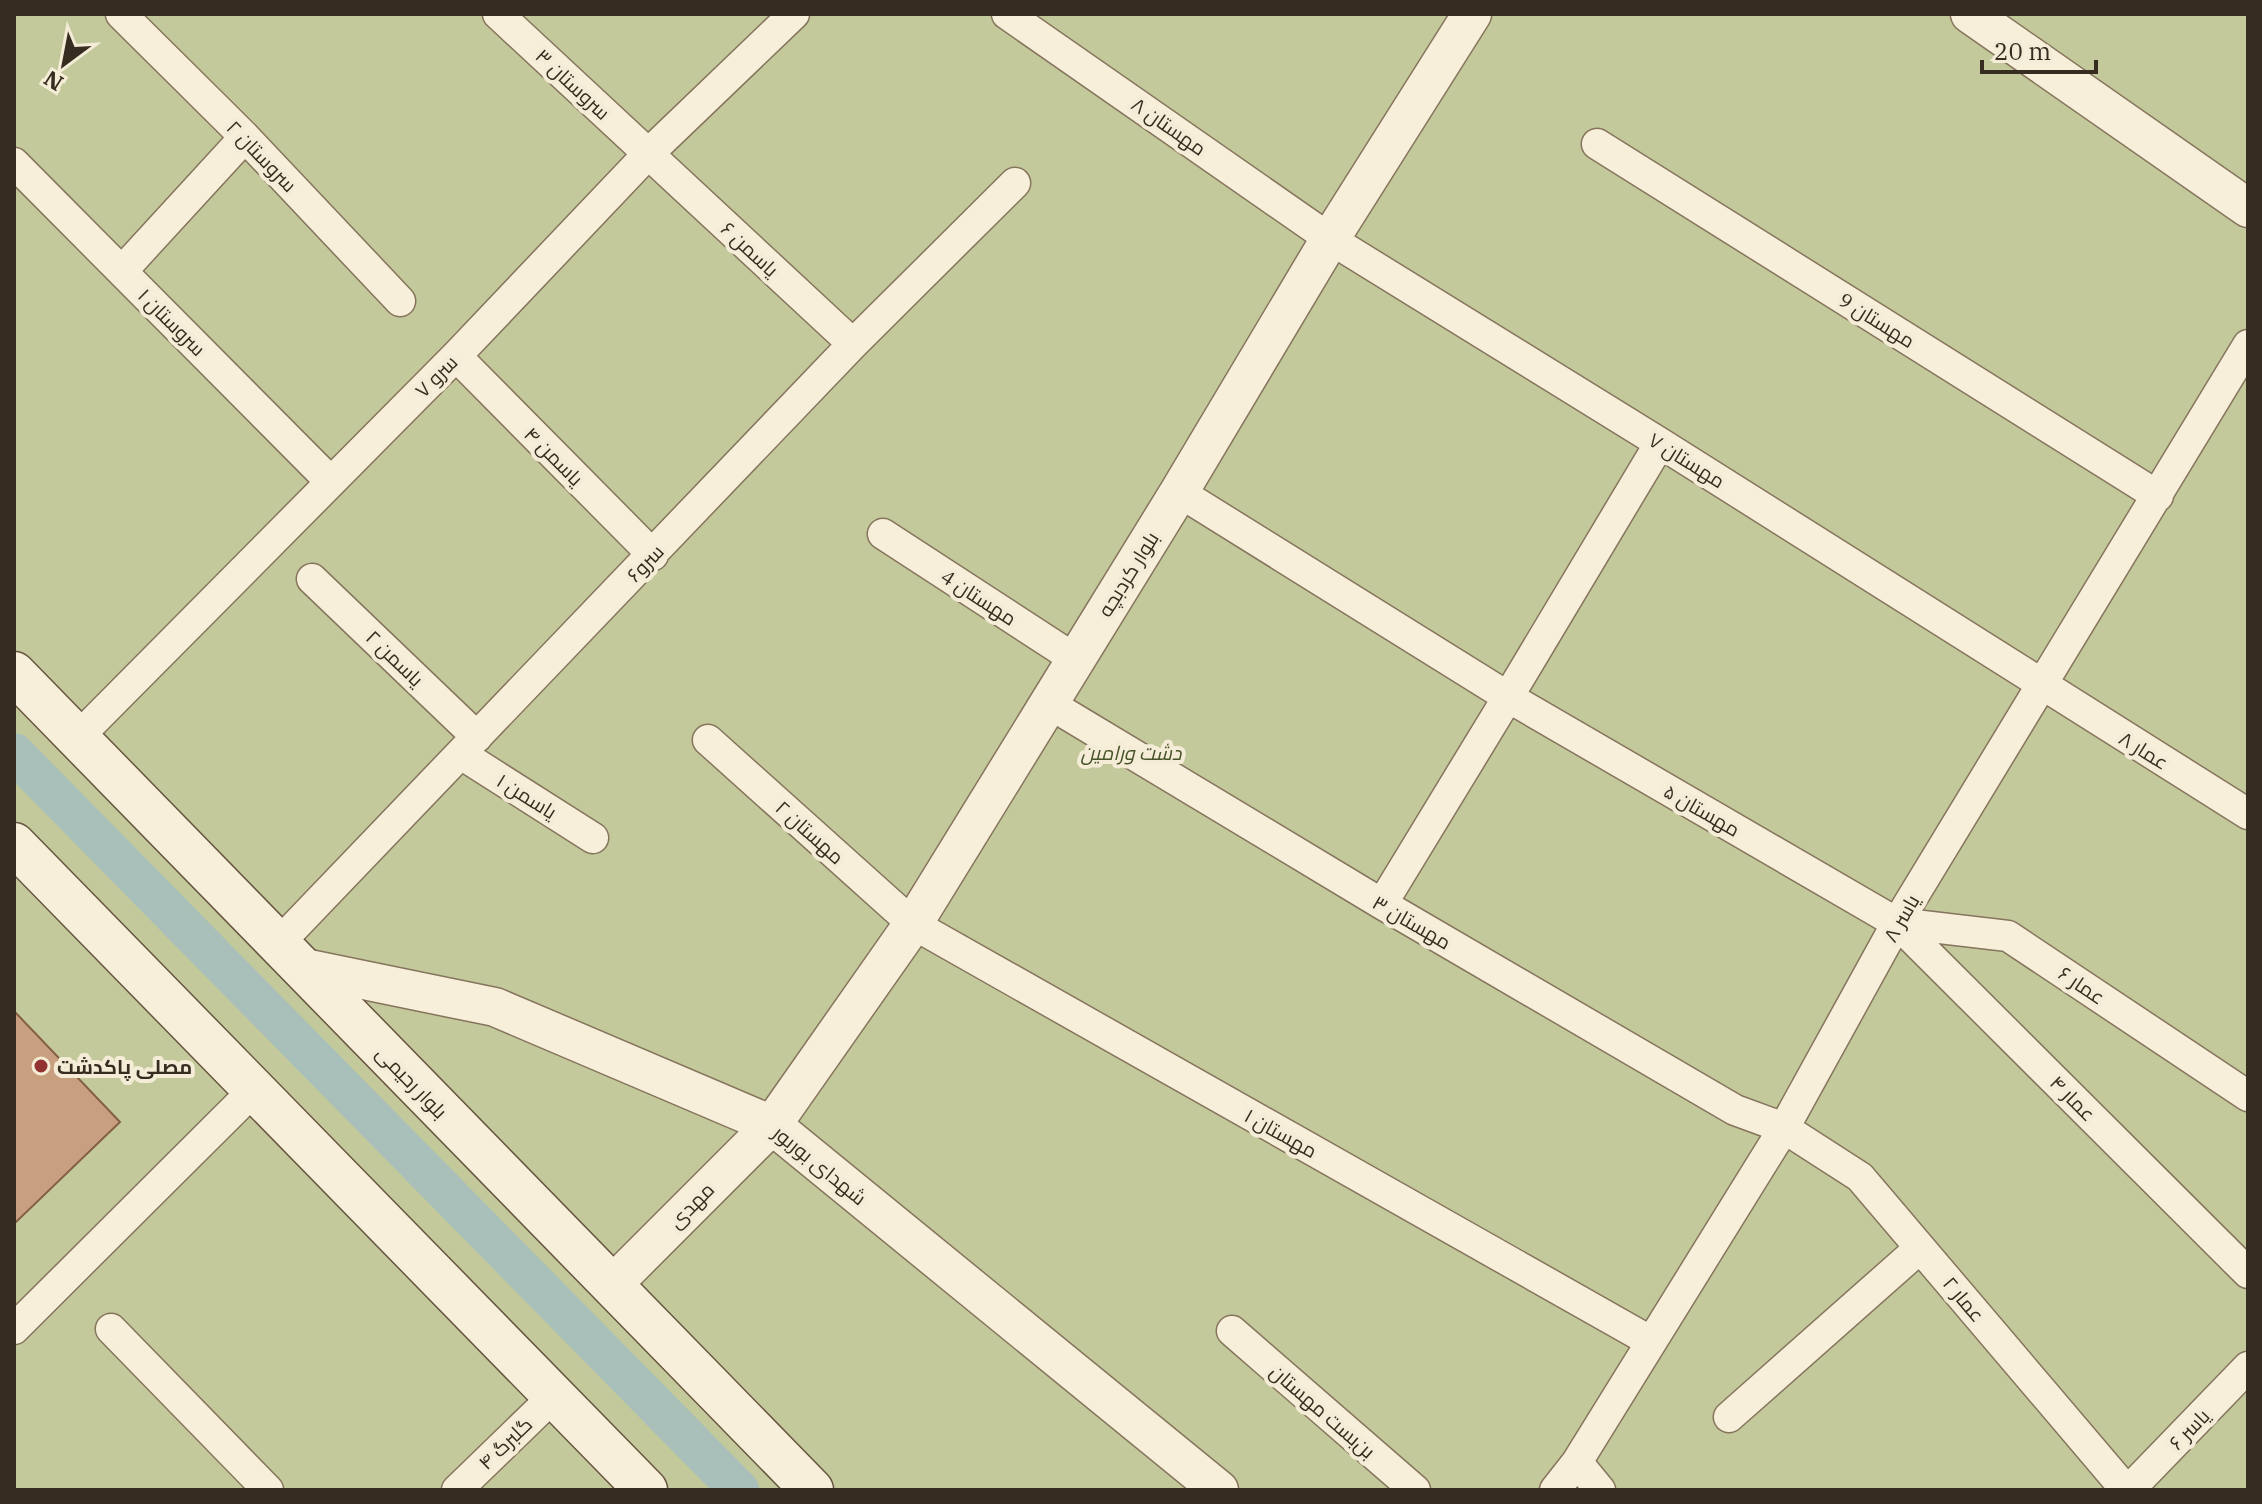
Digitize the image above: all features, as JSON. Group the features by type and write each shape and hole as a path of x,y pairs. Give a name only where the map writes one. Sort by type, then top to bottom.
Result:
{"main road":[{"name":"بلوار رحیمی","path":"14,673 812,1490"},
{"path":"14,844 646,1490"}],"street":[{"name":"سروستان ۲","path":"121,14 245,137 400,301"},
{"name":"سروستان ۳","path":"498,14 648,154"},
{"name":"سرو ۷","path":"77,738 456,356 648,154 794,14"},
{"name":"مهستان ۸","path":"1007,14 1330,239"},
{"name":"بلوار کردبچه","path":"772,1125 913,924 1179,492 1330,239 1472,14"},
{"path":"1970,14 2248,208"},
{"path":"122,271 245,137"},
{"name":"مهستان 9","path":"1597,144 2158,496"},
{"name":"یاسمن ۶","path":"648,154 853,344"},
{"name":"سروستان ۱","path":"14,163 330,481"},
{"name":"سرو۶","path":"288,956 469,746 853,344 1015,183"},
{"name":"مهستان ۷","path":"1330,239 1660,443 2041,685"},
{"name":"یاسر ۸","path":"1555,1490 1577,1462 1784,1128 1897,923 2248,345"},
{"name":"یاسمن ۴","path":"456,356 653,555"},
{"path":"1382,904 1660,443"},
{"name":"مهستان ۵","path":"1179,492 1508,697 1897,923"},
{"name":"مهستان 4","path":"883,534 1075,659"},
{"name":"یاسمن ۲","path":"312,579 469,746"},
{"name":"عمار ۸","path":"2041,685 2248,814"},
{"name":"مهستان ۳","path":"1048,703 1382,904 1735,1110 1784,1128"},
{"name":"مهستان ۲","path":"708,740 913,924"},
{"name":"یاسمن ۱","path":"469,746 593,838"},
{"name":"عمار ۶","path":"1897,923 2008,936 2248,1096"},
{"name":"عمار ۴","path":"1897,923 2248,1273"},
{"name":"مهستان ۱","path":"913,924 1650,1341"},
{"name":"شهدای بوربور","path":"288,956 495,1007 772,1125 1219,1490"},
{"path":"14,1329 254,1090"},
{"name":"مهدی","path":"611,1286 772,1125"},
{"name":"عمار ۲","path":"1784,1128 1860,1177 2128,1490"},
{"path":"1729,1417 1920,1248"},
{"path":"111,1329 268,1490"},
{"name":"بن‌بست مهستان","path":"1232,1331 1415,1490"},
{"name":"یاسر ۶","path":"2128,1490 2248,1367"},
{"name":"گلبرگ ۴","path":"457,1490 554,1396"},
{"path":"1577,1462 1600,1490"}],"green space":[{"name":"دشت ورامین","path":"14,14 2248,14 2248,1490 14,1490"}],"building":[{"name":"مصلی پاکدشت","path":"14,1011 120,1122 14,1224"}],"waterway":[{"path":"14,753 739,1490"}],"place":[{"name":"مصلی پاکدشت","path":"41,1066"}]}
